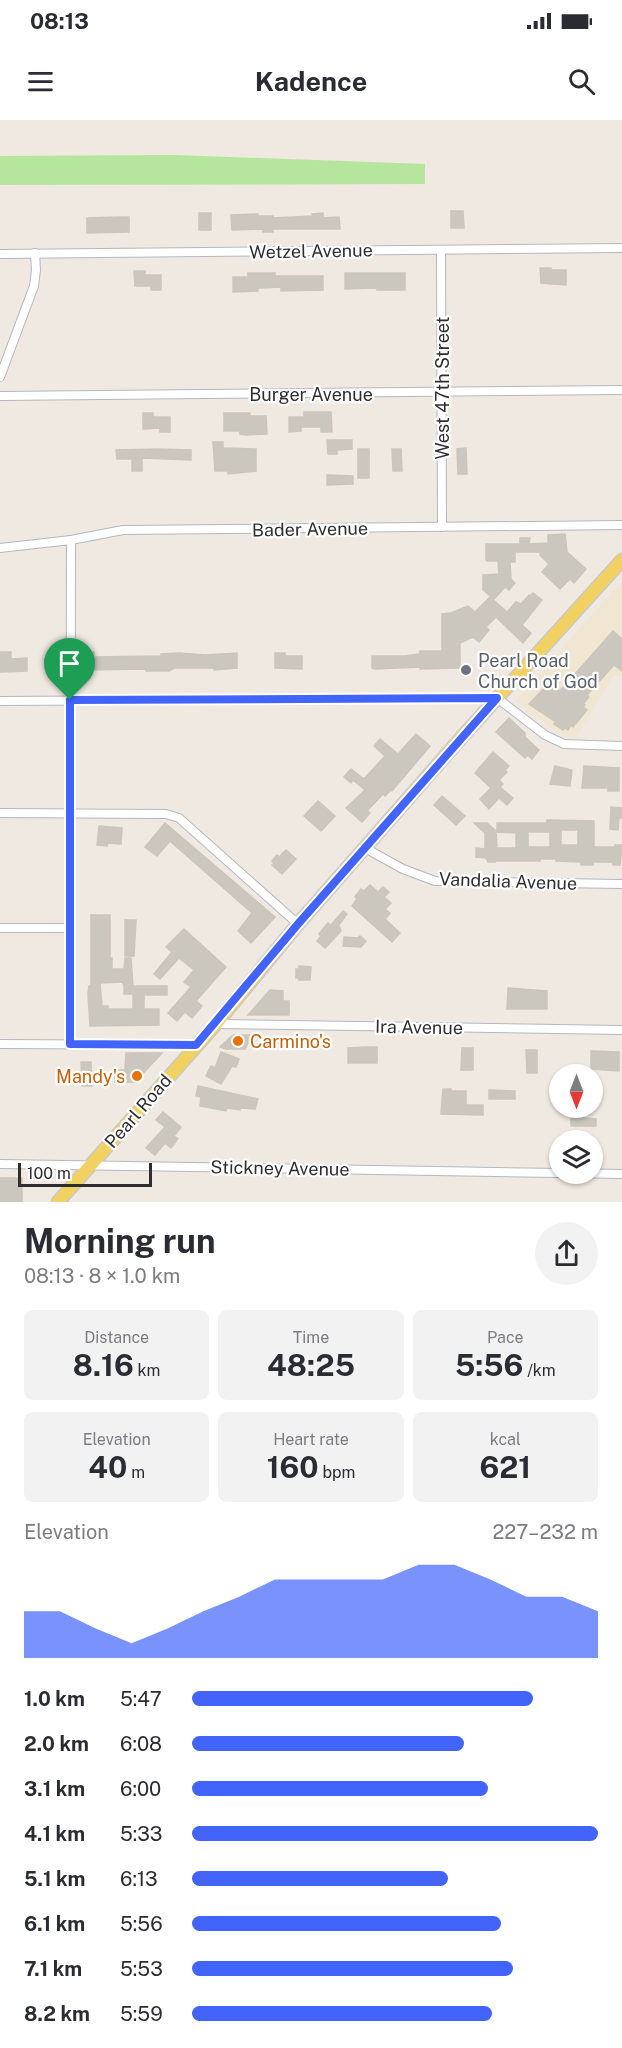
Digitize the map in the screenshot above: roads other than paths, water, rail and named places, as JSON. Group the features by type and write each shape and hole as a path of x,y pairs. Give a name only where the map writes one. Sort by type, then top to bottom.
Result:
{"main road":[{"name":"Pearl Road","path":"58,1202 216,1024 298,924 622,560"}],"street":[{"name":"Wetzel Avenue","path":"0,254 622,248"},
{"name":"West 47th Street","path":"441,250 442,527"},
{"path":"0,377 34,286 35,253"},
{"name":"Burger Avenue","path":"0,396 622,390"},
{"name":"Bader Avenue","path":"0,548 71,540 123,530 622,525"},
{"path":"70,1044 71,540"},
{"path":"0,701 497,698 545,735 564,744 622,746"},
{"path":"0,813 166,814 179,818 298,924"},
{"name":"Vandalia Avenue","path":"365,848 403,869 435,881 622,884"},
{"path":"0,928 70,928"},
{"name":"Ira Avenue","path":"216,1024 622,1030"},
{"path":"0,1044 196,1045"},
{"name":"Stickney Avenue","path":"0,1164 549,1173"},
{"path":"603,1174 622,1174"}],"place":[{"name":"Pearl Road Church of God","path":"466,670"},
{"name":"Carmino's","path":"238,1041"},
{"name":"Mandy's","path":"137,1076"}]}
